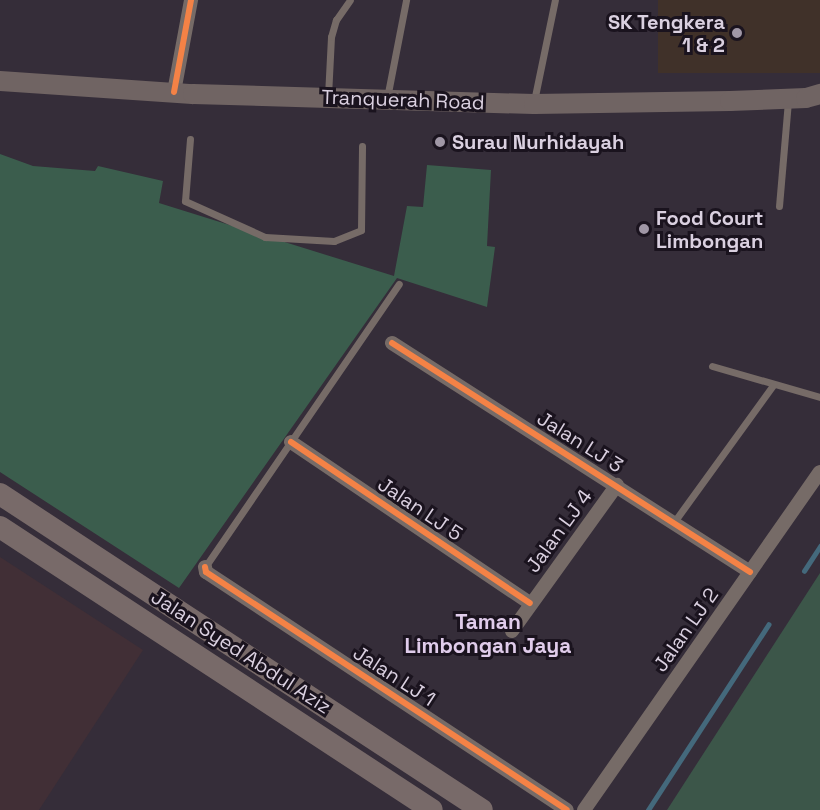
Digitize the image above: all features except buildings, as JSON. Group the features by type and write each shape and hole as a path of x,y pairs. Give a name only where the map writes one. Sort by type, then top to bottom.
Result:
{"main road":[{"name":"Tranquerah Road","path":"0,81 174,92 534,104 809,98"},
{"name":"Jalan Syed Abdul Aziz","path":"0,494 482,810"},
{"name":"Jalan Syed Abdul Aziz","path":"0,527 432,810"}],"street":[{"path":"174,92 190,0"},
{"name":"Jalan LJ 3","path":"392,342 750,572"},
{"name":"Jalan LJ 5","path":"291,442 530,603"},
{"name":"Jalan LJ 2","path":"584,810 820,472"},
{"name":"Jalan LJ 4","path":"512,631 617,485"},
{"name":"Jalan LJ 1","path":"205,567 206,572 567,810"}],"lane":[{"path":"327,98 331,37 336,20 350,0"},
{"path":"386,100 406,0"},
{"path":"534,104 555,0"},
{"path":"779,206 809,98"},
{"path":"190,139 185,201 265,237 334,241 361,230 362,146"},
{"path":"205,567 399,284"},
{"path":"712,366 820,397"},
{"path":"674,522 774,384"}],"shaded area":[{"name":"SK Tengkera 1 & 2","path":"658,0 820,0 820,73 658,73"},
{"path":"0,557 143,650 39,810 0,810"}],"green space":[{"path":"0,154 33,166 95,171 98,166 163,181 159,203 394,276 407,206 423,207 427,165 491,170 487,246 495,247 487,307 397,278 179,588 0,472"},
{"path":"820,573 820,810 667,810"}],"waterway":[{"path":"804,571 820,546"},
{"path":"648,810 768,625"}],"cycle path":[{"path":"174,92 191,0"},
{"path":"392,343 750,572"},
{"path":"291,442 530,603"},
{"path":"205,567 206,572 567,810"}],"place":[{"name":"SK Tengkera 1 & 2","path":"737,33"},
{"name":"Surau Nurhidayah","path":"440,142"},
{"name":"Food Court Limbongan","path":"644,229"}],"district":[{"name":"Taman Limbongan Jaya","path":"488,634"}]}
